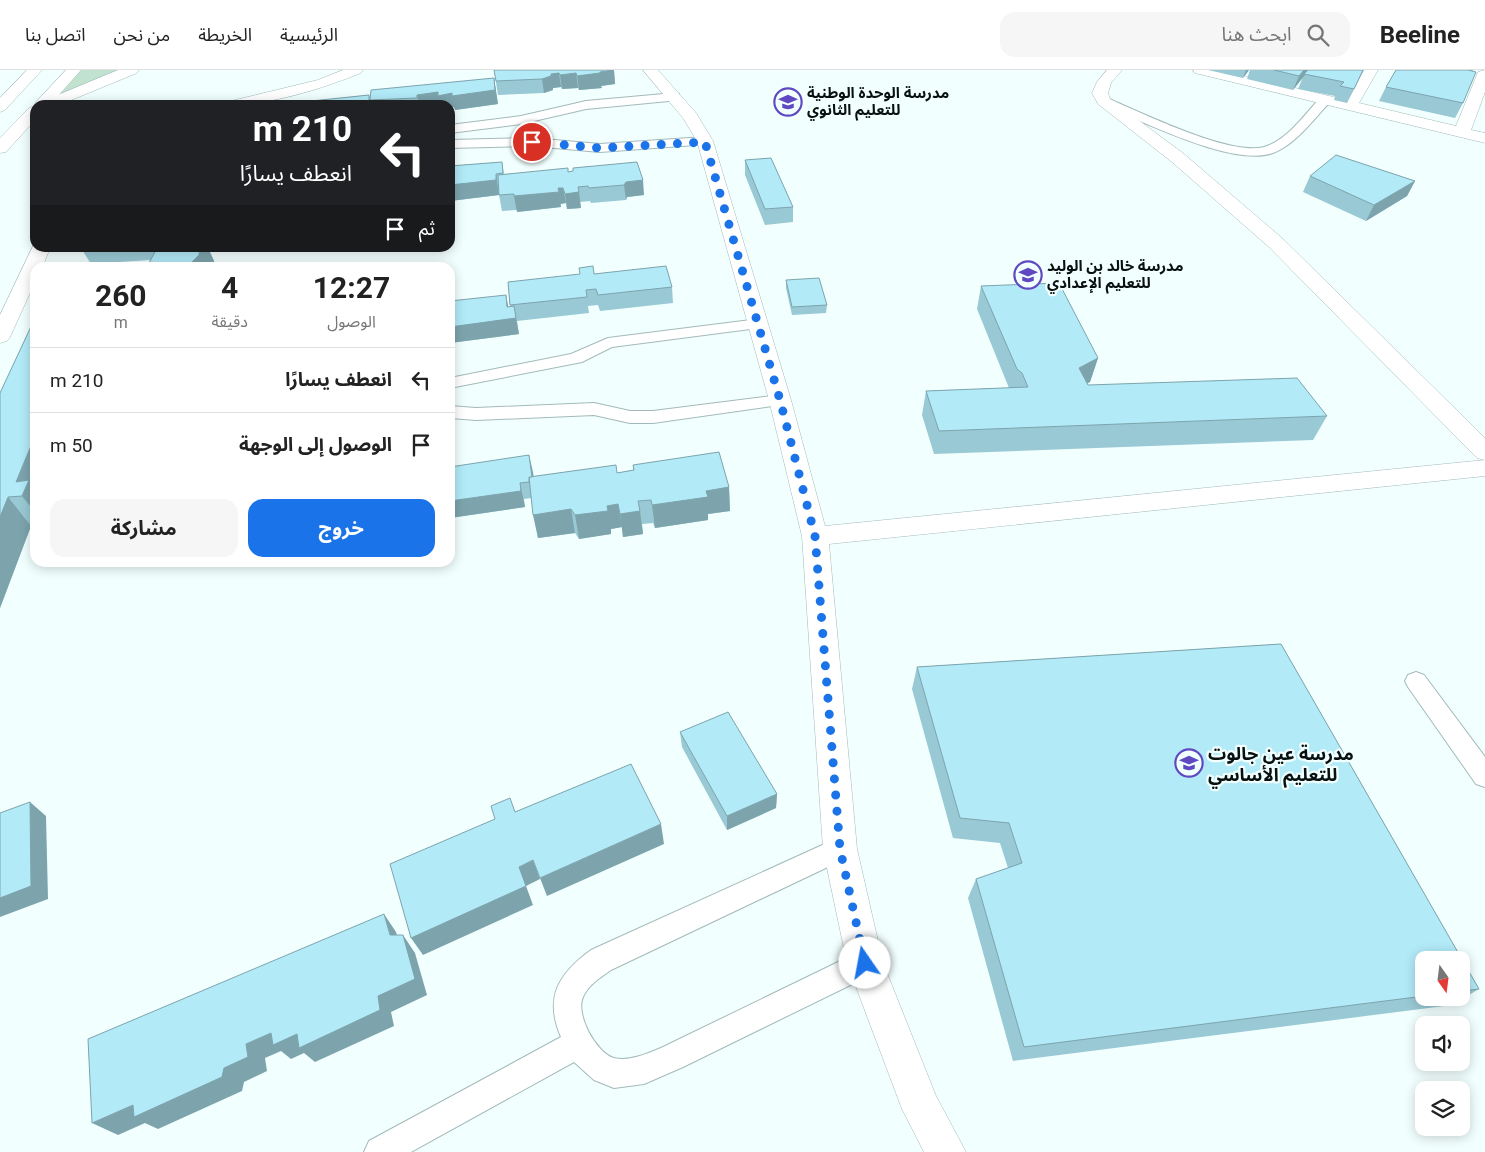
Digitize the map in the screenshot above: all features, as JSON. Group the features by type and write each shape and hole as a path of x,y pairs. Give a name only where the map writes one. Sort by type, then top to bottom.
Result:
{"street":[{"path":"0,107 36,70"},
{"path":"46,100 74,70"},
{"path":"57,100 132,70"},
{"path":"253,100 323,83 356,70"},
{"path":"650,70 690,116 705,142 780,400 815,536 840,849 865,963 922,1109 946,1152"},
{"path":"1115,70 1104,82 1100,93 1103,101 1178,158 1276,243 1485,452"},
{"path":"1200,70 1485,138"},
{"path":"1350,106 1371,70"},
{"path":"1462,132 1485,72"},
{"path":"0,148 30,116"},
{"path":"0,337 30,272"},
{"path":"815,536 1485,468"}],"lane":[{"path":"455,128 521,120 563,108 675,97"},
{"path":"1103,101 1215,145 1242,152 1259,152 1280,145 1325,100"},
{"path":"455,144 532,142 600,148 705,142"},
{"path":"455,382 576,358 615,342 759,324"},
{"path":"455,412 476,414 594,409 630,417 653,417 780,400"},
{"path":"1416,681 1485,776"},
{"path":"840,849 594,965 581,975 568,998 568,1022 594,1064 613,1073 642,1070 673,1058 865,963"},
{"path":"380,1152 579,1042"}],"green space":[{"path":"73,70 129,70 54,100 46,100"}],"building":[{"path":"494,70 614,70 577,76 576,73 560,75 559,73 551,74 551,76 542,79 496,81"},
{"path":"1274,70 1304,70 1299,76"},
{"path":"1308,70 1363,70 1354,89 1340,86 1344,82 1304,74"},
{"path":"1396,70 1468,70 1476,72 1463,103 1386,87"},
{"path":"494,78 495,90 452,96 452,93 438,96 438,92 417,95 417,98 370,100 371,90"},
{"path":"369,95 369,100 321,100"},
{"path":"1336,155 1415,181 1374,205 1310,176"},
{"path":"771,158 793,207 765,209 745,160"},
{"path":"502,162 503,173 496,174 496,180 455,184 455,166"},
{"path":"637,162 643,180 626,182 624,185 578,187 579,192 565,194 563,188 558,188 559,192 514,196 514,194 499,195 498,175 568,168 568,172 573,171 573,168"},
{"path":"155,252 199,252 192,262 150,262"},
{"path":"593,266 594,274 666,266 672,287 598,295 596,289 586,290 587,297 510,305 508,282 580,274 579,268"},
{"path":"819,278 827,305 792,307 786,280"},
{"path":"1059,283 1098,358 1079,368 1088,385 1297,378 1327,416 939,431 926,391 1028,387 1022,373 1017,369 981,286"},
{"path":"506,295 507,307 514,306 516,318 455,326 455,300"},
{"path":"30,329 30,448 16,482 29,480 22,496 8,497 0,517 0,393"},
{"path":"719,452 729,487 706,491 708,497 652,505 651,500 638,501 640,511 620,514 618,504 607,506 608,511 575,515 571,509 533,515 529,477 616,465 617,473 634,470 633,465"},
{"path":"529,455 532,477 529,477 529,482 520,483 521,491 455,500 455,466"},
{"name":"مدرسة عين جالوت للتعليم الأساسي","path":"1281,644 1457,951 1415,951 1415,997 1024,1047 976,879 1022,863 1009,823 960,818 917,667"},
{"path":"728,712 777,794 727,816 680,732"},
{"path":"631,764 661,824 540,878 533,860 519,867 526,886 411,938 390,864 495,819 491,806 510,798 515,812"},
{"path":"30,802 31,886 0,898 0,813"},
{"path":"384,914 390,935 403,935 415,979 378,996 380,1010 299,1048 297,1034 273,1045 271,1033 246,1044 248,1057 224,1068 222,1077 134,1117 133,1105 92,1123 88,1039"},
{"name":"مدرسة عين جالوت للتعليم الأساسي","path":"1470,973 1479,989 1470,990"}],"place":[{"name":"مدرسة الوحدة الوطنية للتعليم الثانوي","path":"788,102"},
{"name":"مدرسة خالد بن الوليد للتعليم الإعدادي","path":"1028,275"},
{"name":"مدرسة عين جالوت للتعليم الأساسي","path":"1189,763"}],"route":[{"path":"532,142 600,148 705,142 780,400 815,536 840,849 865,963"}]}
